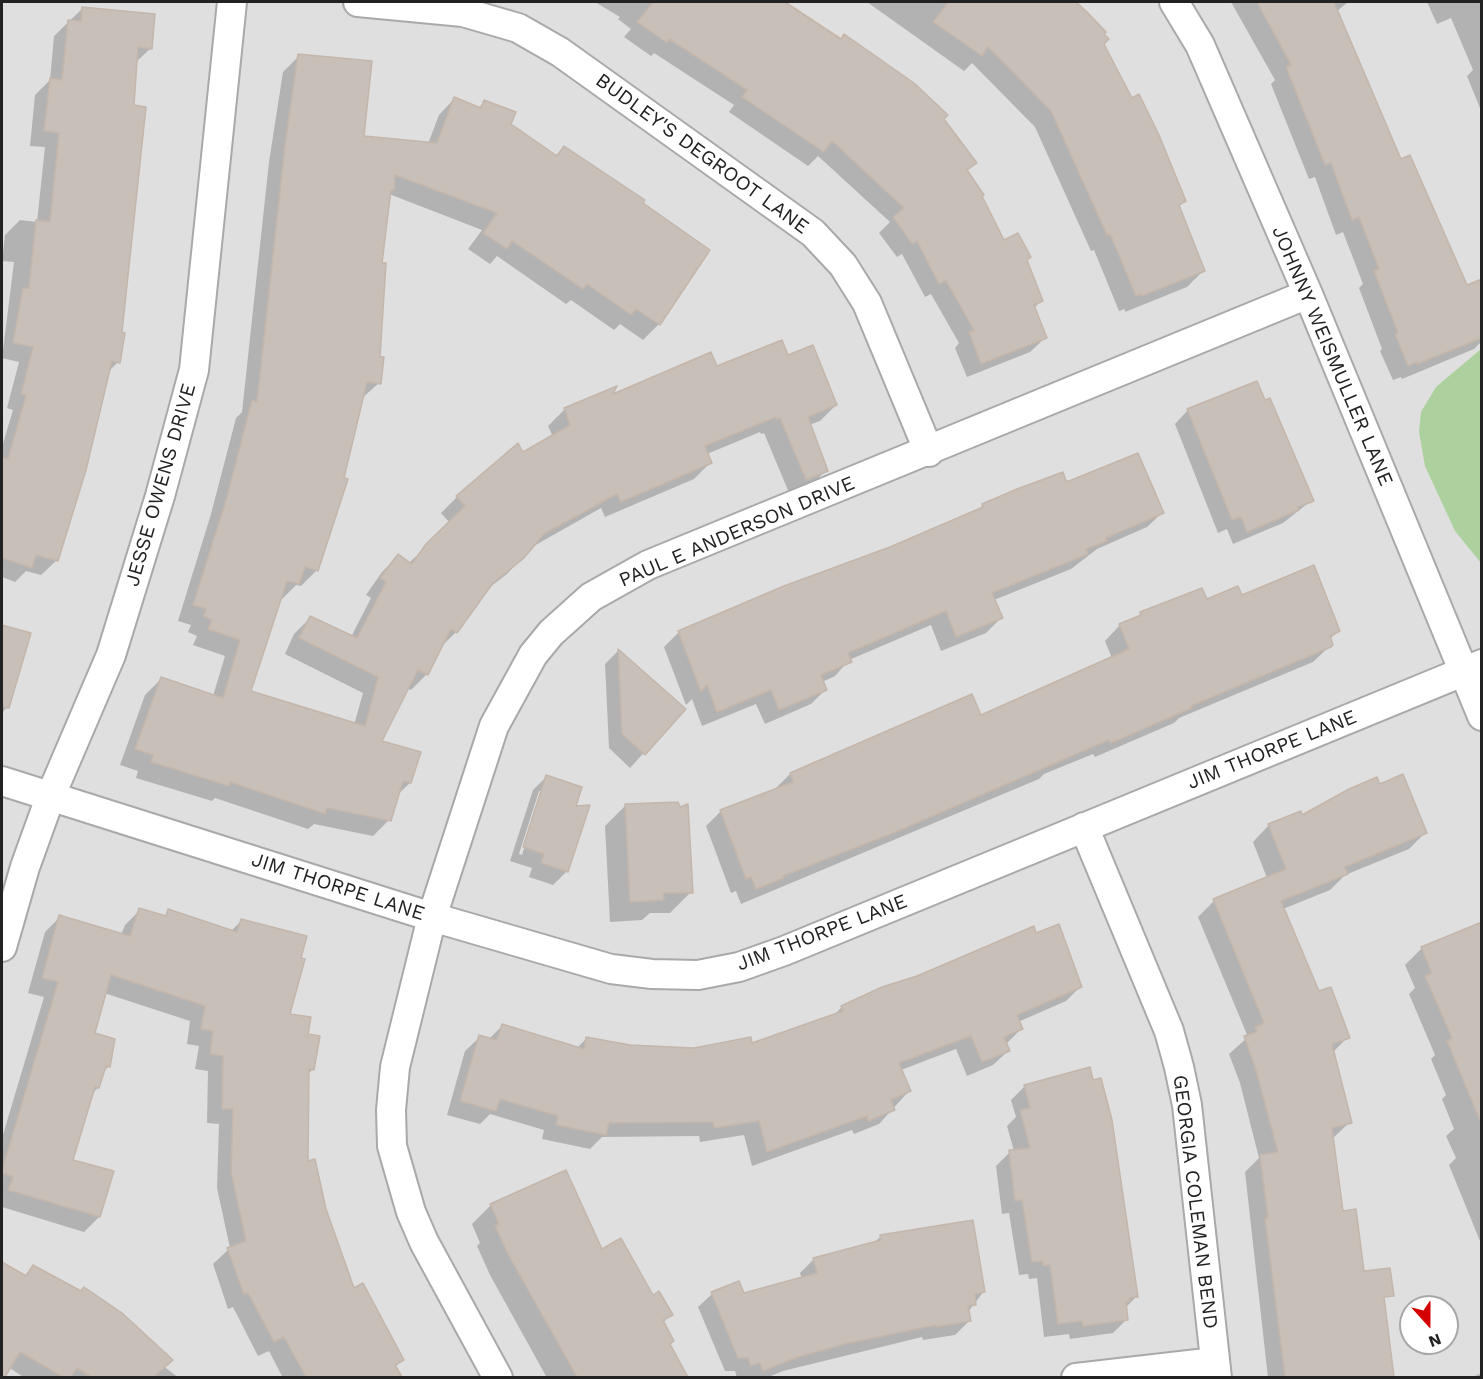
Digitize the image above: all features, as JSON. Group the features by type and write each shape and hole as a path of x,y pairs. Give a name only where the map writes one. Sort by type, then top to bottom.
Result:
{"street":[{"name":"JESSE OWENS DRIVE","path":"2,947 51,795 111,654 160,496 194,370 232,2"},
{"name":"BUDLEY'S DEGROOT LANE","path":"358,2 463,12 518,28 560,52 813,232 843,265 867,303 929,452"},
{"name":"JOHNNY WEISMULLER LANE","path":"1174,2 1200,45 1472,668 1482,716"},
{"name":"PAUL E ANDERSON DRIVE","path":"498,1377 424,1242 411,1212 393,1146 391,1110 395,1066 432,917 494,726 533,655 571,614 591,597 648,565 929,452 1308,294"},
{"name":"JIM THORPE LANE","path":"2,781 432,917 611,969 651,974 698,975 739,967 784,951 1472,668"},
{"name":"GEORGIA COLEMAN BEND","path":"1084,827 1168,1031 1179,1067 1187,1104 1216,1370"},
{"path":"1076,1377 1216,1370"}],"shaded area":[{"path":"2,2 1481,2 1481,1377 2,1378"}],"green space":[{"path":"1481,349 1481,563 1455,531 1425,466 1419,432 1421,412 1436,387"}],"building":[{"path":"653,2 785,2 841,39 844,34 914,83 948,115 944,119 977,163 967,170 984,195 982,196 1004,240 1018,233 1031,257 1027,260 1043,301 1034,305 1047,338 981,364 969,332 974,330 946,281 939,284 917,241 912,244 893,217 904,208 832,141 824,152 742,97 747,90 669,39 667,43 637,22"},
{"path":"948,2 1076,2 1086,11 1106,32 1104,34 1109,39 1104,44 1132,98 1139,94 1159,135 1186,201 1179,205 1205,271 1142,296 1141,294 1136,296 1110,234 1107,235 1051,111 988,47 982,56 933,22"},
{"path":"1257,2 1334,2 1401,159 1410,155 1467,285 1482,279 1482,338 1408,366 1374,271 1379,269 1359,217 1352,220 1331,163 1325,165 1286,67 1291,65"},
{"path":"82,7 155,14 152,49 138,47 134,105 146,107 122,332 125,333 120,363 112,361 86,470 58,561 36,555 32,568 2,558 2,457 8,459 26,395 21,394 33,347 13,343 23,288 29,288 36,220 50,222 59,133 44,131 50,78 62,80 68,20 81,21"},
{"path":"298,54 372,61 364,136 437,143 454,97 481,108 484,100 516,112 511,124 557,156 564,146 645,200 643,203 710,250 660,325 636,309 631,315 587,284 583,289 512,241 507,249 483,233 497,213 395,175 382,263 386,263 380,357 384,357 381,384 367,382 344,478 348,479 318,571 305,567 299,584 287,581 251,691 365,726 378,677 299,638 310,616 357,638 386,582 380,578 398,554 412,564 426,544 465,506 456,496 518,443 523,452 570,425 564,408 617,386 613,394 711,352 717,366 782,340 788,355 813,345 837,405 808,417 828,471 806,480 780,418 777,420 776,417 705,446 712,463 621,502 617,494 544,534 524,558 493,583 457,633 451,629 428,675 418,670 382,741 421,752 411,783 403,781 391,821 327,808 325,814 230,782 229,786 151,762 153,755 135,749 161,677 223,698 240,640 208,629 212,620 203,616 206,609 193,605 227,497 252,400 257,402 285,145"},
{"path":"1257,381 1265,400 1270,398 1314,501 1298,507 1299,510 1247,532 1241,517 1232,520 1187,409"},
{"path":"1138,453 1164,513 1106,538 1107,541 1086,549 1088,554 992,593 1003,618 956,637 946,611 848,653 852,662 821,675 827,690 779,710 771,690 717,712 707,685 701,692 678,631 784,586 890,547 983,507 982,504 1017,489 1063,472 1066,481 1069,481"},
{"path":"1314,565 1340,631 1330,636 1333,645 1331,647 1191,706 1192,708 1111,743 1109,740 891,834 783,876 784,878 756,889 751,877 746,879 720,810 793,782 790,773 972,694 981,715 1129,649 1119,624 1141,615 1140,612 1202,588 1207,599 1238,586 1242,595"},
{"path":"2,625 31,633 9,708 2,707"},
{"path":"618,649 686,709 645,755 622,734"},
{"path":"1403,774 1427,833 1345,867 1348,874 1281,901 1319,991 1331,987 1350,1038 1332,1044 1352,1123 1332,1128 1343,1211 1356,1209 1364,1271 1390,1268 1394,1296 1384,1297 1394,1377 1285,1377 1265,1218 1268,1218 1260,1155 1278,1152 1255,1067 1244,1036 1257,1032 1255,1027 1264,1023 1213,899 1286,869 1268,824 1301,811 1302,815 1349,789 1377,777 1380,784"},
{"path":"546,775 582,787 576,806 590,805 568,872 541,863 544,854 523,847"},
{"path":"678,802 680,807 688,804 693,893 664,893 664,900 630,902 625,804"},
{"path":"139,908 166,916 168,909 237,932 241,919 307,936 301,958 305,959 290,1014 311,1017 308,1034 320,1036 314,1070 309,1069 308,1161 315,1159 326,1209 354,1288 363,1283 404,1360 395,1365 402,1377 306,1377 284,1337 274,1342 248,1293 244,1294 227,1248 246,1241 231,1172 233,1109 222,1109 223,1056 210,1054 213,1031 201,1029 205,1006 111,975 95,1033 115,1039 110,1067 106,1066 99,1088 95,1087 73,1160 114,1171 100,1217 8,1190 13,1177 2,1173 2,1170 58,982 42,978 59,915 130,936"},
{"path":"1482,922 1481,1123 1447,1041 1452,1038 1425,976 1432,973 1421,947"},
{"path":"1059,924 1082,987 1017,1015 1023,1029 1004,1037 1010,1051 982,1062 971,1036 899,1063 911,1091 891,1100 895,1110 868,1121 867,1116 767,1152 759,1121 714,1128 713,1122 609,1123 606,1135 556,1125 558,1116 500,1099 496,1111 460,1101 479,1035 497,1040 502,1024 584,1049 586,1037 630,1045 694,1048 751,1037 752,1043 843,1011 841,1006 882,987 917,976 1034,926 1036,933"},
{"path":"1090,1067 1093,1080 1101,1078 1112,1120 1138,1297 1129,1298 1130,1302 1126,1302 1128,1320 1083,1326 1082,1321 1058,1324 1050,1265 1043,1266 1042,1261 1032,1262 1022,1200 1015,1201 1009,1150 1030,1148 1020,1110 1030,1108 1024,1085"},
{"path":"566,1170 602,1249 621,1238 653,1295 659,1291 673,1315 663,1320 674,1341 670,1344 688,1377 577,1377 509,1256 495,1226 499,1224 490,1204"},
{"path":"973,1220 985,1292 975,1294 976,1305 968,1306 971,1321 936,1327 936,1325 845,1344 798,1357 763,1371 760,1363 751,1366 748,1358 738,1358 711,1292 739,1281 744,1293 817,1273 813,1258 881,1240 880,1235"},
{"path":"2,1262 26,1276 33,1265 81,1291 84,1287 122,1313 173,1360 154,1377 91,1377 77,1368 71,1377 63,1377 20,1352 5,1377 2,1377"}]}
